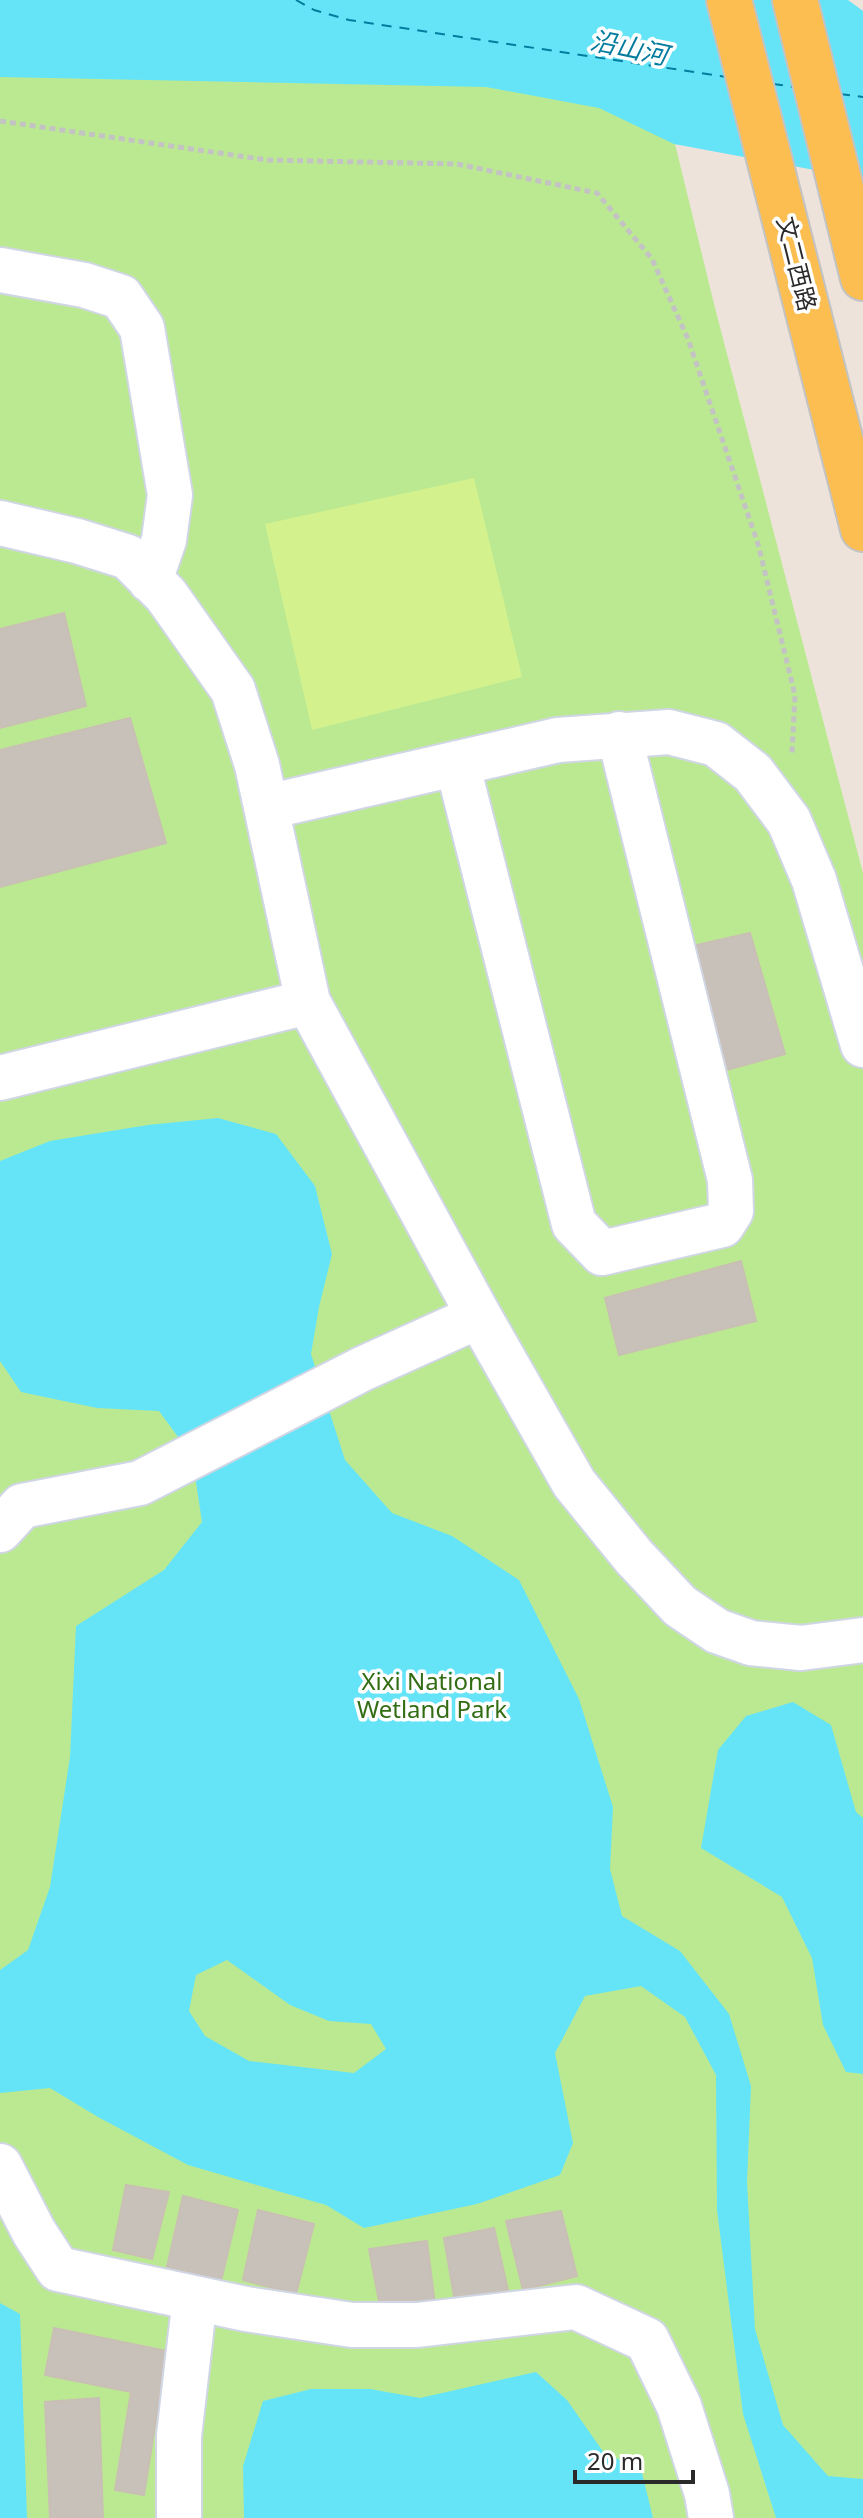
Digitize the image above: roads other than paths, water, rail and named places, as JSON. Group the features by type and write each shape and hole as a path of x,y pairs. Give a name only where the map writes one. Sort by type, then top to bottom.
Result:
{"main road":[{"name":"文二西路","path":"729,0 863,529"},
{"path":"795,0 863,278"}],"street":[{"path":"0,270 84,285 121,297 142,328 170,495 164,540 150,580"},
{"path":"0,523 128,557 166,595 233,690 257,765 308,1002 574,1483 634,1557 680,1606 717,1631 751,1643 801,1648 863,1640"},
{"path":"267,807 558,740 669,732 716,744 753,773 789,821 814,880 863,1045"},
{"path":"457,763 574,1224 602,1253 722,1225 731,1211 730,1180 619,734"},
{"path":"0,1078 308,1002"},
{"path":"7,1509 140,1483 362,1369 479,1316"},
{"path":"0,2166 34,2232 58,2269 195,2298 352,2325 417,2325 576,2307 647,2340 679,2406 707,2494 711,2518"},
{"path":"179,2518 179,2436 195,2298"}],"water":[{"name":"沿山河","path":"0,0 848,0 863,11 863,179 674,144 599,108 486,87 0,77"},
{"path":"218,1118 276,1134 315,1186 332,1254 311,1354 345,1460 392,1513 452,1536 519,1580 579,1699 613,1807 610,1869 622,1916 680,1951 729,2014 751,2086 747,2182 755,2329 783,2425 828,2476 863,2479 863,2518 776,2518 743,2414 717,2210 716,2075 685,2017 641,1986 585,1996 555,2053 573,2143 560,2175 477,2204 364,2228 326,2205 188,2165 50,2088 0,2093 0,1970 28,1950 50,1887 70,1757 76,1626 164,1570 202,1522 192,1456 159,1411 97,1408 21,1392 0,1361 0,1161 50,1141 148,1125","holes":["227,1960 290,2005 329,2021 371,2024 386,2049 354,2073 249,2061 205,2036 189,2011 196,1975"]},
{"path":"793,1702 831,1725 856,1812 863,1818 863,2074 846,2072 823,2025 812,1958 782,1897 701,1848 718,1750 746,1716"},
{"path":"0,2303 20,2314 27,2518 0,2518"},
{"path":"536,2372 567,2400 604,2453 641,2469 653,2518 244,2518 243,2466 263,2401 311,2389 370,2389 420,2398"}],"park label":[{"name":"Xixi National Wetland Park","path":"432,1696"}]}
